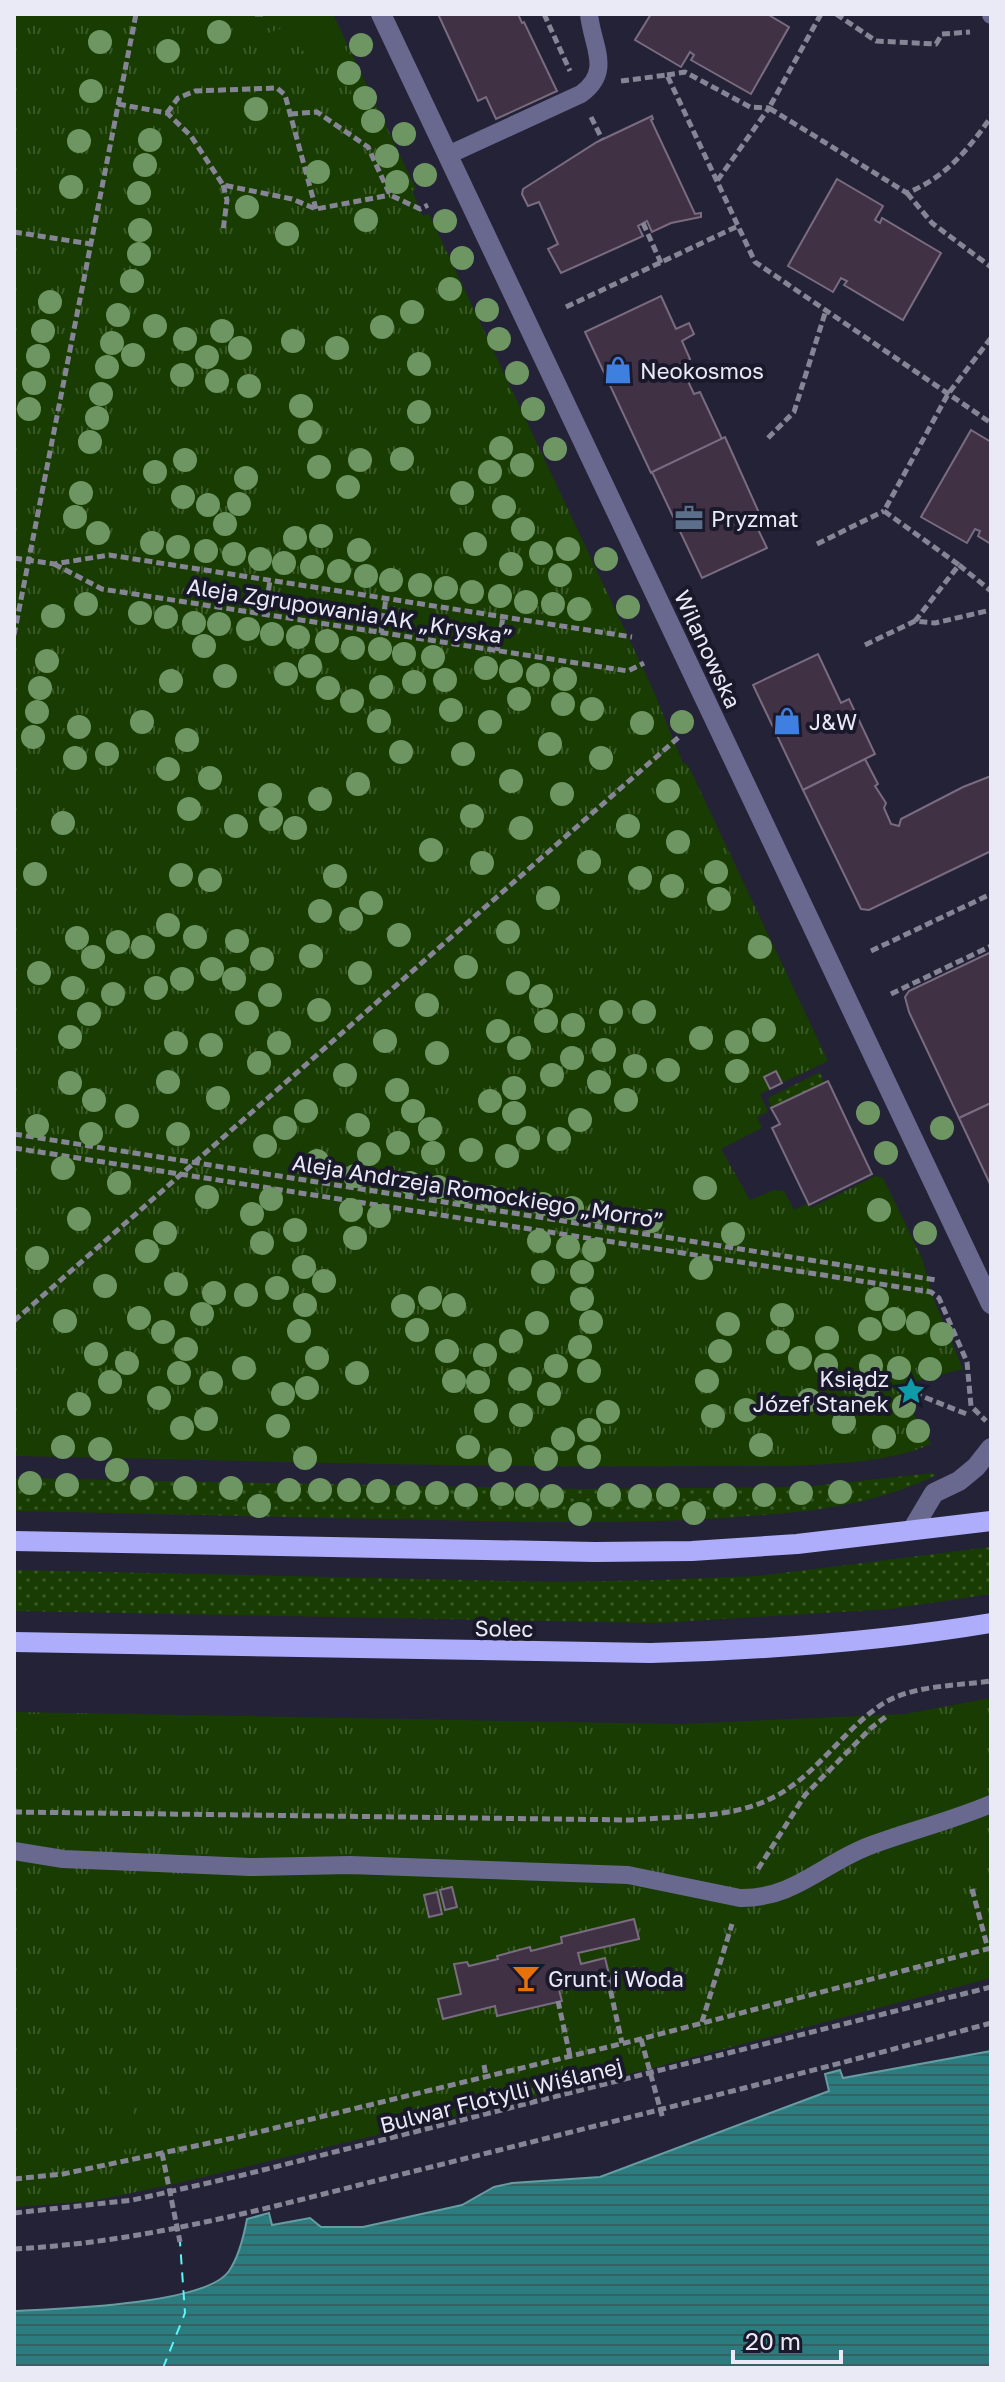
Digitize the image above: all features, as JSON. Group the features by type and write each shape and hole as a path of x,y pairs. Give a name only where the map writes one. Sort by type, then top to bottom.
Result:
{"main road":[{"path":"14,1541 647,1552 797,1544 991,1521"},
{"name":"Solec","path":"14,1642 651,1653 729,1651 861,1641 991,1623"}],"street":[{"name":"Wilanowska","path":"381,14 991,1304"},
{"path":"912,1530 934,1493 959,1481 976,1467 991,1448"}],"lane":[{"path":"448,155 593,86 600,65 589,14"},
{"path":"14,1851 63,1859 250,1867 350,1865 628,1875 740,1898 774,1895 866,1847 991,1804"}],"path":[{"path":"14,635 136,14"},
{"path":"255,14 265,14"},
{"path":"717,181 769,108 821,14"},
{"path":"836,14 876,41 936,44 942,34 979,31"},
{"path":"593,86 685,72 750,107 769,108 907,193 932,223 991,267"},
{"path":"667,75 755,262 991,423"},
{"path":"167,113 178,98 195,91 277,88 285,95 316,209"},
{"path":"118,104 167,113 191,136 223,185 227,200 223,231"},
{"path":"290,114 317,112 368,147 390,195"},
{"path":"907,193 930,184 949,167 991,117"},
{"path":"223,185 292,199 316,209 390,195 420,209 428,205"},
{"path":"643,223 661,263"},
{"path":"566,307 738,226"},
{"path":"14,232 91,244"},
{"path":"768,438 794,412 826,310"},
{"path":"817,544 884,511 948,394 991,338"},
{"path":"884,511 991,591"},
{"name":"Aleja Zgrupowania AK „Kryska”","path":"14,558 54,564 109,555 632,637"},
{"name":"Aleja Zgrupowania AK „Kryska”","path":"54,564 102,589 628,671 644,663"},
{"path":"865,645 915,621 959,565"},
{"path":"265,614 270,580"},
{"path":"381,633 386,598"},
{"path":"915,621 935,623 991,610"},
{"path":"497,651 503,617"},
{"path":"14,1321 679,737"},
{"path":"871,951 991,894"},
{"path":"891,994 991,946"},
{"name":"Aleja Andrzeja Romockiego „Morro”","path":"14,1134 936,1280"},
{"path":"14,1148 931,1292 939,1298 963,1350 969,1369 969,1402 984,1420"},
{"path":"914,1393 969,1415"},
{"path":"14,1812 616,1820 715,1813 751,1806 784,1791 879,1705 913,1693 991,1681"},
{"path":"702,2023 740,1898 805,1795 871,1728 888,1715"},
{"path":"14,2179 63,2174 162,2153 641,2039 990,1949 972,1889"},
{"path":"608,1979 622,2043"},
{"name":"Bulwar Flotylli Wiślanej","path":"14,2213 94,2205 171,2192 991,1987"},
{"path":"558,2001 570,2056"},
{"path":"14,2249 107,2241 178,2228 661,2110 991,2023"},
{"path":"641,2039 663,2119"},
{"path":"484,2065 486,2076"},
{"path":"162,2153 180,2242"}],"green space":[{"path":"14,14 333,14 416,189 412,191 423,216 429,214 654,692 683,763 688,765 828,1061 782,1083 776,1071 764,1076 770,1089 760,1094 768,1112 757,1117 762,1128 721,1149 750,1200 774,1190 784,1191 794,1210 808,1203 811,1208 875,1176 883,1178 922,1258 934,1300 963,1369 902,1385 899,1389 931,1444 879,1459 781,1466 522,1466 14,1456"},
{"path":"329,14 412,191 392,184 332,48 310,57 295,44 276,41 231,46"},
{"path":"271,92 280,98 272,113 258,116 217,114 201,130 187,123 179,112 180,102 201,94"},
{"path":"820,1072 824,1083 771,1108 768,1098"},
{"path":"936,1475 911,1486 859,1502 778,1514 687,1520 505,1521 14,1511 14,1478 581,1489 804,1487"},
{"path":"991,1547 991,1594 890,1609 656,1623 14,1611 14,1570 557,1582 659,1580 758,1576"},
{"path":"991,1698 991,1978 645,2070 175,2184 92,2201 14,2207 14,1712 680,1724 905,1714"},
{"path":"125,2075 141,2146 123,2150 107,2080"}],"shaded area":[{"path":"991,2051 991,2368 14,2368 14,2311 129,2303 192,2291 215,2282 232,2266 247,2219 269,2213 272,2225 310,2218 321,2227 363,2227 462,2205 494,2187 512,2183 600,2177 829,2091 825,2074 840,2070 843,2078"}],"building":[{"path":"438,14 518,14 557,91 496,119 486,97 478,101"},
{"path":"651,14 767,14 789,27 751,94 691,60 694,55 690,52 681,67 635,40"},
{"path":"652,116 651,120 695,214 701,213 701,217 671,223 652,232 647,221 638,226 643,236 561,273 548,249 558,244 539,202 528,206 523,189 597,142"},
{"path":"837,179 883,206 875,220 880,223 882,218 941,253 903,320 844,285 847,281 841,278 833,292 788,266"},
{"path":"661,296 676,329 689,323 694,334 682,341 690,359 680,364 694,394 700,392 722,439 651,473 585,332"},
{"path":"971,430 991,442 991,544 978,536 980,531 975,529 967,543 921,517"},
{"path":"725,437 760,515 753,519 767,548 702,578 652,472"},
{"path":"818,654 841,703 849,699 875,754 803,790 753,685"},
{"path":"865,759 878,784 875,786 886,803 884,808 891,824 899,826 901,819 991,776 991,851 869,910 861,909 803,790"},
{"path":"991,952 991,1103 959,1118 909,1012 905,997 909,991"},
{"path":"776,1071 782,1083 770,1089 764,1077"},
{"path":"828,1081 872,1174 809,1205 772,1128 780,1124 771,1108"},
{"path":"991,1103 991,1186 959,1118"},
{"path":"452,1887 457,1907 445,1910 440,1890"},
{"path":"437,1892 442,1914 429,1917 424,1895"},
{"path":"634,1919 639,1939 578,1953 581,1964 605,1958 610,1978 559,1990 562,2001 497,2016 495,2006 443,2019 438,1999 461,1994 454,1964 467,1962 469,1966 530,1947 531,1951 562,1943 561,1937"}],"ferry route":[{"path":"163,2368 185,2313 180,2242"}],"place":[{"name":"Neokosmos","path":"618,370"},
{"name":"Pryzmat","path":"689,518"},
{"name":"J&W","path":"787,721"},
{"name":"Ksiądz Józef Stanek","path":"911,1391"},
{"name":"Grunt i Woda","path":"526,1978"}]}
